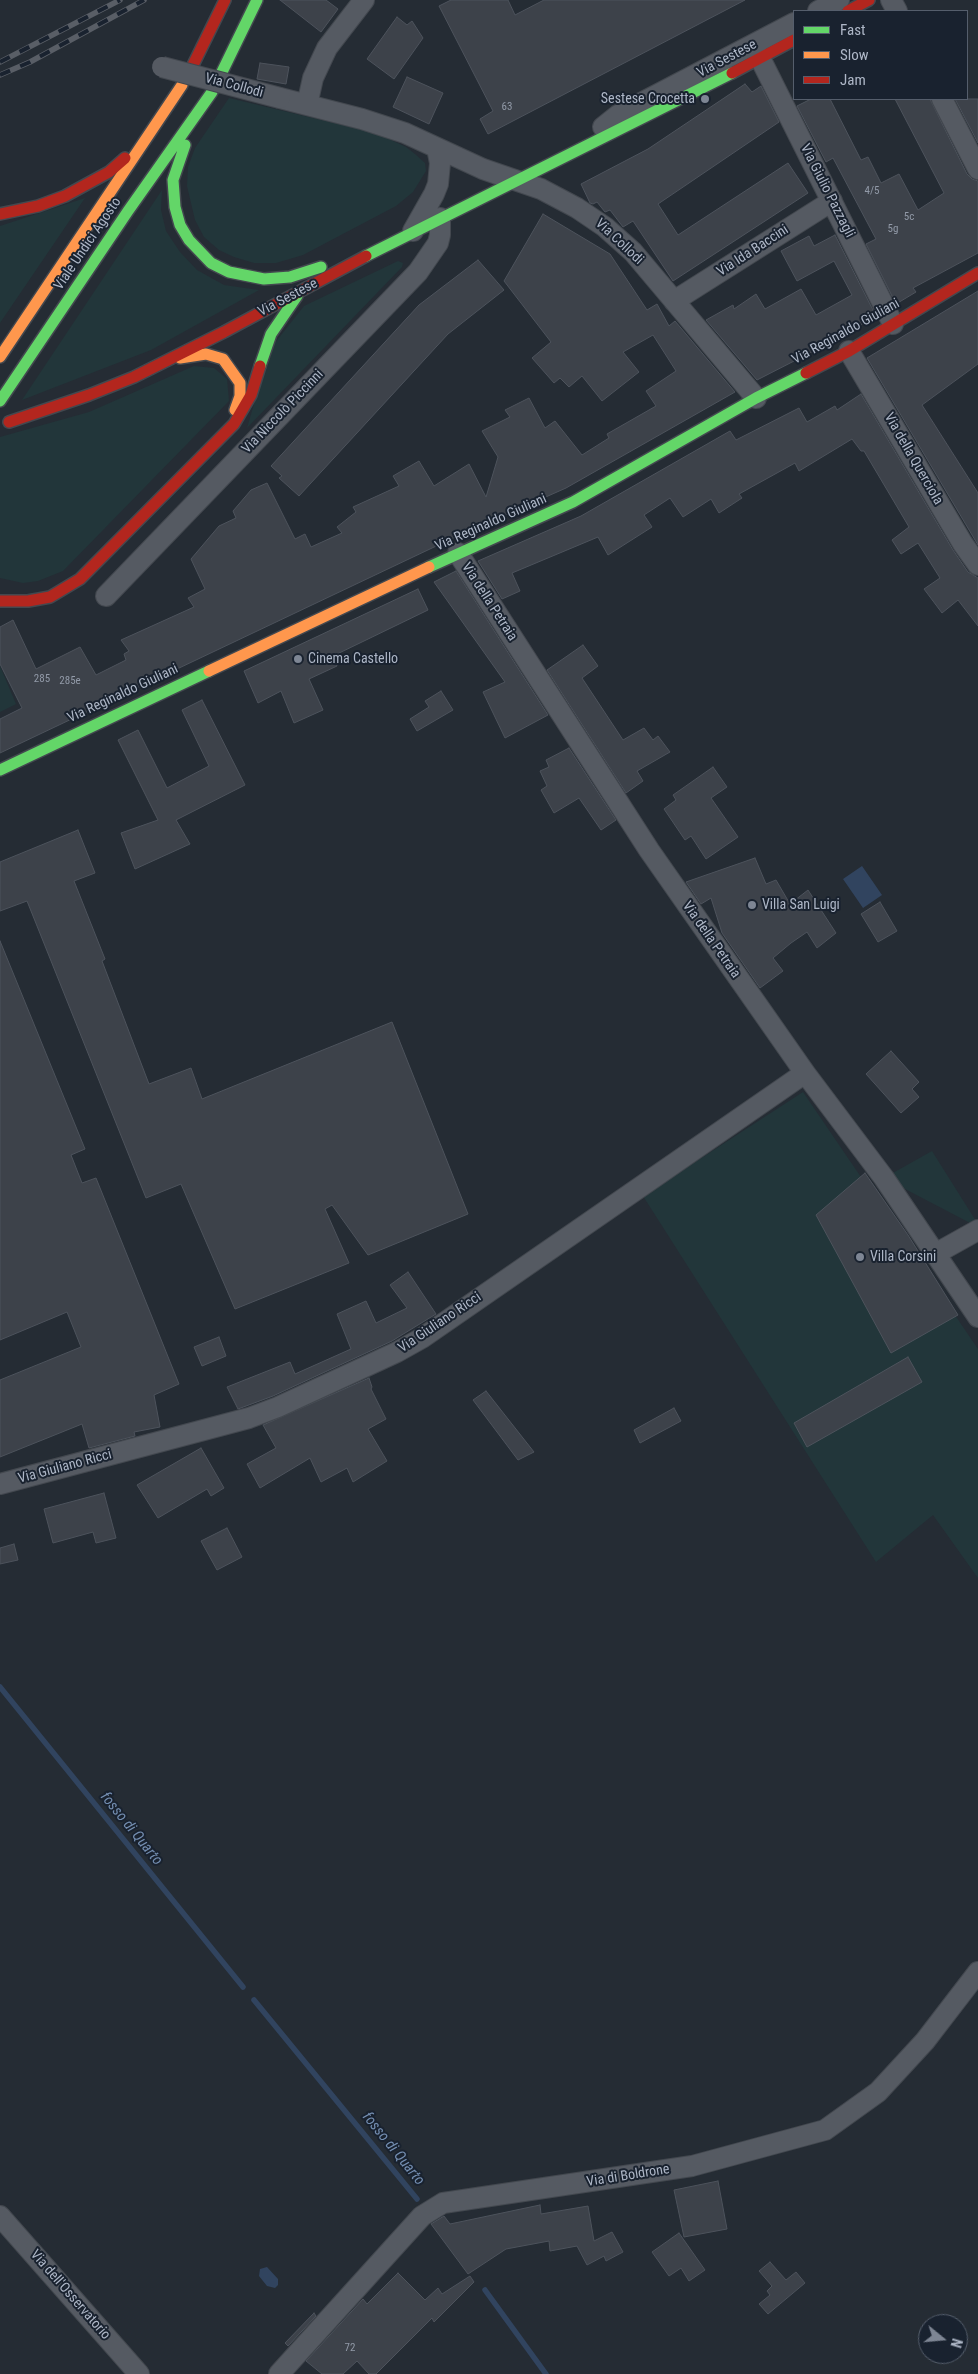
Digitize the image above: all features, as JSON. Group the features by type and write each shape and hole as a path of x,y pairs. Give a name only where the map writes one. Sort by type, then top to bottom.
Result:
{"main road":[{"path":"193,65 225,0"},
{"path":"222,72 257,0"},
{"path":"850,10 869,0"},
{"name":"Via Sestese","path":"9,422 104,390 158,365 413,231 560,160 793,41"},
{"name":"Viale Undici Agosto","path":"0,357 182,85"},
{"name":"Viale Undici Agosto","path":"0,401 128,211 212,92"},
{"name":"Viale Undici Agosto","path":"203,105 180,154 174,173 173,190 174,207 180,225 193,246 211,263 229,272 248,277 282,278 386,246"},
{"path":"0,214 38,206 90,184 109,172 145,141"},
{"name":"Via Reginaldo Giuliani","path":"0,770 458,554 574,502 756,398 849,351 978,273"},
{"path":"0,602 50,597 80,579 241,415 251,395 271,334 284,313 305,288"},
{"path":"158,365 186,357 206,354 223,359 232,370 240,383 240,396 236,408 217,439"},
{"path":"0,594 14,602"}],"street":[{"path":"307,105 313,78 327,48 364,0"},
{"path":"820,10 839,0"},
{"name":"Via Sestese","path":"560,160 618,115 793,25"},
{"name":"Via Giulio Pazzagli","path":"760,58 894,324"},
{"name":"Via Collodi","path":"162,67 375,122 483,169 519,180 562,199 601,224 633,252 756,398"},
{"path":"943,100 978,168"},
{"path":"413,231 438,184 440,163 437,148"},
{"name":"Via Ida Baccini","path":"674,301 832,201"},
{"name":"Via Niccolò Piccinni","path":"106,596 418,272 438,243 440,218"},
{"name":"Via della Querciola","path":"849,351 962,544 978,565"},
{"name":"Via della Petraia","path":"458,554 648,850 805,1073 884,1178 978,1318"},
{"name":"Via Giuliano Ricci","path":"0,1484 249,1418 278,1407 335,1379 397,1352 422,1338 805,1073"},
{"path":"935,1254 978,1230"},
{"name":"Via di Boldrone","path":"280,2374 422,2216 444,2204 692,2166 825,2130 878,2092 925,2041 978,1972"},
{"name":"Via dell'Osservatorio","path":"0,2216 140,2374"}],"green space":[{"path":"229,98 376,133 406,147 425,163 426,171 413,192 396,206 303,255 276,263 254,263 234,257 219,250 204,237 195,220 187,186 188,167 195,148"},
{"path":"162,190 161,210 166,231 180,252 197,270 224,285 259,290 151,350 22,400"},
{"path":"85,198 0,323 0,226"},
{"path":"398,261 403,263 402,267 247,428 270,349 304,306"},
{"path":"194,366 214,368 227,379 229,401 63,571 38,581 23,583 0,578 0,437 89,412"},
{"path":"0,666 16,704 0,712"},
{"path":"803,1092 978,1349 978,1578 933,1515 876,1562 643,1196"},
{"path":"932,1151 976,1221 972,1224 884,1178"}],"water":[{"path":"862,866 882,895 863,908 843,879"},
{"path":"267,2267 278,2279 278,2285 275,2288 267,2286 259,2276 260,2269"}],"building":[{"path":"280,0 326,0 338,9 321,32"},
{"path":"451,0 508,0 515,15 544,0 745,0 488,134 480,119 493,111 439,6"},
{"path":"397,17 407,25 412,21 423,38 394,79 367,59"},
{"path":"260,63 289,67 286,84 257,79"},
{"path":"407,77 443,93 429,124 393,107"},
{"path":"745,84 752,92 761,86 779,122 658,204 678,235 788,163 808,193 673,281 633,221 623,227 610,210 605,212 597,202 590,203 581,184 648,149"},
{"path":"978,99 978,143 956,100"},
{"path":"809,100 831,100 861,160 868,157 881,183 899,174 918,210 944,193 896,100 930,100 967,174 972,179 978,181 978,253 913,288 916,292 896,304 866,244 876,239 833,158 826,162 797,106"},
{"path":"543,214 610,254 647,310 657,304 669,326 675,321 735,392 566,488 451,539 0,753 0,719 22,708 0,664 0,627 13,620 36,669 80,647 96,675 126,660 124,654 129,651 121,640 194,607 188,598 205,589 191,559 219,526 236,518 233,511 251,490 267,483 295,539 305,534 311,547 342,533 337,527 356,512 353,507 399,486 393,476 419,461 434,486 469,464 486,497 498,457 482,431 510,417 505,410 529,398 545,428 555,421 582,455 609,438 607,434 656,406 646,391 676,371 653,335 623,352 639,372 602,401 582,376 569,387 560,378 554,383 532,358 551,342 504,281"},
{"path":"835,235 876,316 841,337 757,380 706,320 733,305 734,309 756,294 765,309 801,289 816,315 852,295 834,261 797,281 781,251 809,236 814,246"},
{"path":"478,260 504,290 448,334 299,496 279,478 282,476 271,466 419,305"},
{"path":"978,291 978,364 922,405 978,493 978,545 867,358"},
{"path":"861,394 953,550 968,572 978,578 978,626 958,600 942,613 924,589 940,578 918,543 901,554 892,540 909,527 864,451 861,451 852,439 799,471 795,463 739,494 742,498 719,513 711,499 683,517 670,498 644,515 652,527 608,555 598,537 512,573 520,591 502,599 478,561 581,516 730,431 736,440 799,408 807,422 835,406 837,410"},
{"path":"456,571 548,715 505,738 483,692 505,682 434,582"},
{"path":"418,589 428,610 333,656 337,666 309,679 323,710 294,723 281,691 258,703 244,671"},
{"path":"583,645 598,666 582,678 623,740 644,728 653,740 658,736 670,752 637,771 643,781 626,793 547,670"},
{"path":"441,691 453,710 417,731 410,719 429,707 425,701"},
{"path":"202,700 245,785 176,820 190,844 135,869 121,833 158,820 118,740 138,730 167,788 209,766 182,710"},
{"path":"569,748 616,820 601,830 579,798 554,813 541,790 547,786 540,771 549,767 546,760"},
{"path":"713,767 727,787 711,798 738,837 706,859 691,836 685,840 664,809 676,800 673,795"},
{"path":"78,830 95,873 74,881 105,959 102,961 149,1084 191,1068 202,1099 392,1022 468,1214 368,1255 332,1205 325,1209 349,1263 235,1309 181,1184 146,1198 27,901 0,911 0,862"},
{"name":"Villa San Luigi","path":"755,858 766,884 776,880 790,904 808,890 836,933 817,948 807,932 791,943 773,958 783,971 760,988 722,933 711,898 701,904 686,882"},
{"path":"880,902 897,931 878,942 861,914"},
{"path":"0,941 85,1149 71,1155 82,1183 96,1178 179,1384 154,1395 160,1427 134,1432 135,1436 89,1448 82,1424 0,1457 0,1380 81,1347 67,1312 0,1340"},
{"path":"891,1051 919,1082 912,1089 919,1097 901,1113 866,1074"},
{"name":"Villa Corsini","path":"865,1173 908,1235 958,1315 891,1353 816,1215"},
{"path":"408,1272 436,1314 392,1341 273,1396 238,1409 227,1387 290,1362 295,1374 351,1349 337,1314 366,1301 376,1323 407,1308 390,1285"},
{"path":"219,1337 226,1356 202,1366 194,1347"},
{"path":"908,1357 922,1382 807,1447 794,1423"},
{"path":"369,1378 371,1389 386,1419 368,1429 387,1461 353,1482 347,1468 321,1482 310,1458 260,1488 247,1464 276,1448 263,1425"},
{"path":"486,1391 534,1452 518,1460 473,1400"},
{"path":"674,1408 681,1421 640,1443 634,1430"},
{"path":"201,1448 224,1488 211,1496 207,1489 158,1518 137,1485"},
{"path":"104,1493 116,1538 96,1543 93,1532 53,1543 44,1509"},
{"path":"227,1528 242,1557 217,1570 201,1541"},
{"path":"14,1544 18,1560 0,1564 0,1548"},
{"path":"718,2181 727,2229 684,2237 674,2190"},
{"path":"540,2205 541,2214 588,2206 594,2241 612,2232 623,2252 606,2261 604,2256 587,2265 577,2246 550,2251 549,2241 506,2249 468,2274 431,2224 444,2216 450,2224"},
{"path":"679,2233 705,2270 689,2281 681,2268 669,2276 652,2252"},
{"path":"770,2262 786,2280 796,2272 805,2283 768,2314 759,2304 770,2295 767,2291 772,2286 759,2271"},
{"path":"398,2273 425,2300 438,2288 442,2294 470,2276 474,2282 434,2322 432,2318 376,2374 369,2374 357,2361 343,2374 322,2374 306,2361 363,2299 367,2304"},
{"path":"314,2313 316,2316 288,2346 285,2343"}],"waterway":[{"name":"fosso di Quarto","path":"0,1687 243,1987"},
{"name":"fosso di Quarto","path":"254,2000 417,2199"},
{"name":"fosso di Quarto","path":"485,2290 546,2374"}],"railway":[{"path":"0,62 120,0"},
{"path":"0,75 30,62 144,0"}],"traffic: fast":[{"path":"222,72 257,0"},
{"path":"366,256 732,73"},
{"path":"0,401 128,211 212,92"},
{"path":"185,145 173,180 175,207 180,225 189,240 211,263 229,272 264,279 290,277 321,267"},
{"path":"260,366 271,334 297,296"},
{"path":"429,567 573,502 756,398 806,373"},
{"path":"0,770 209,671"}],"traffic: slow":[{"path":"0,357 182,85"},
{"path":"180,358 206,354 223,359 240,383 240,396 235,410"},
{"path":"209,671 429,567"}],"traffic: jam":[{"path":"193,65 225,0"},
{"path":"850,10 869,0"},
{"path":"732,73 793,41"},
{"path":"0,214 38,206 65,196 109,172 125,158"},
{"path":"9,422 89,395 134,377 224,332 366,256"},
{"path":"806,373 849,351 978,273"},
{"path":"0,601 28,601 50,597 80,579 234,424 251,395 260,366"}],"place":[{"name":"Sestese Crocetta","path":"705,99"},
{"name":"Cinema Castello","path":"298,659"},
{"name":"Villa San Luigi","path":"752,905"},
{"name":"Villa Corsini","path":"860,1257"}]}
